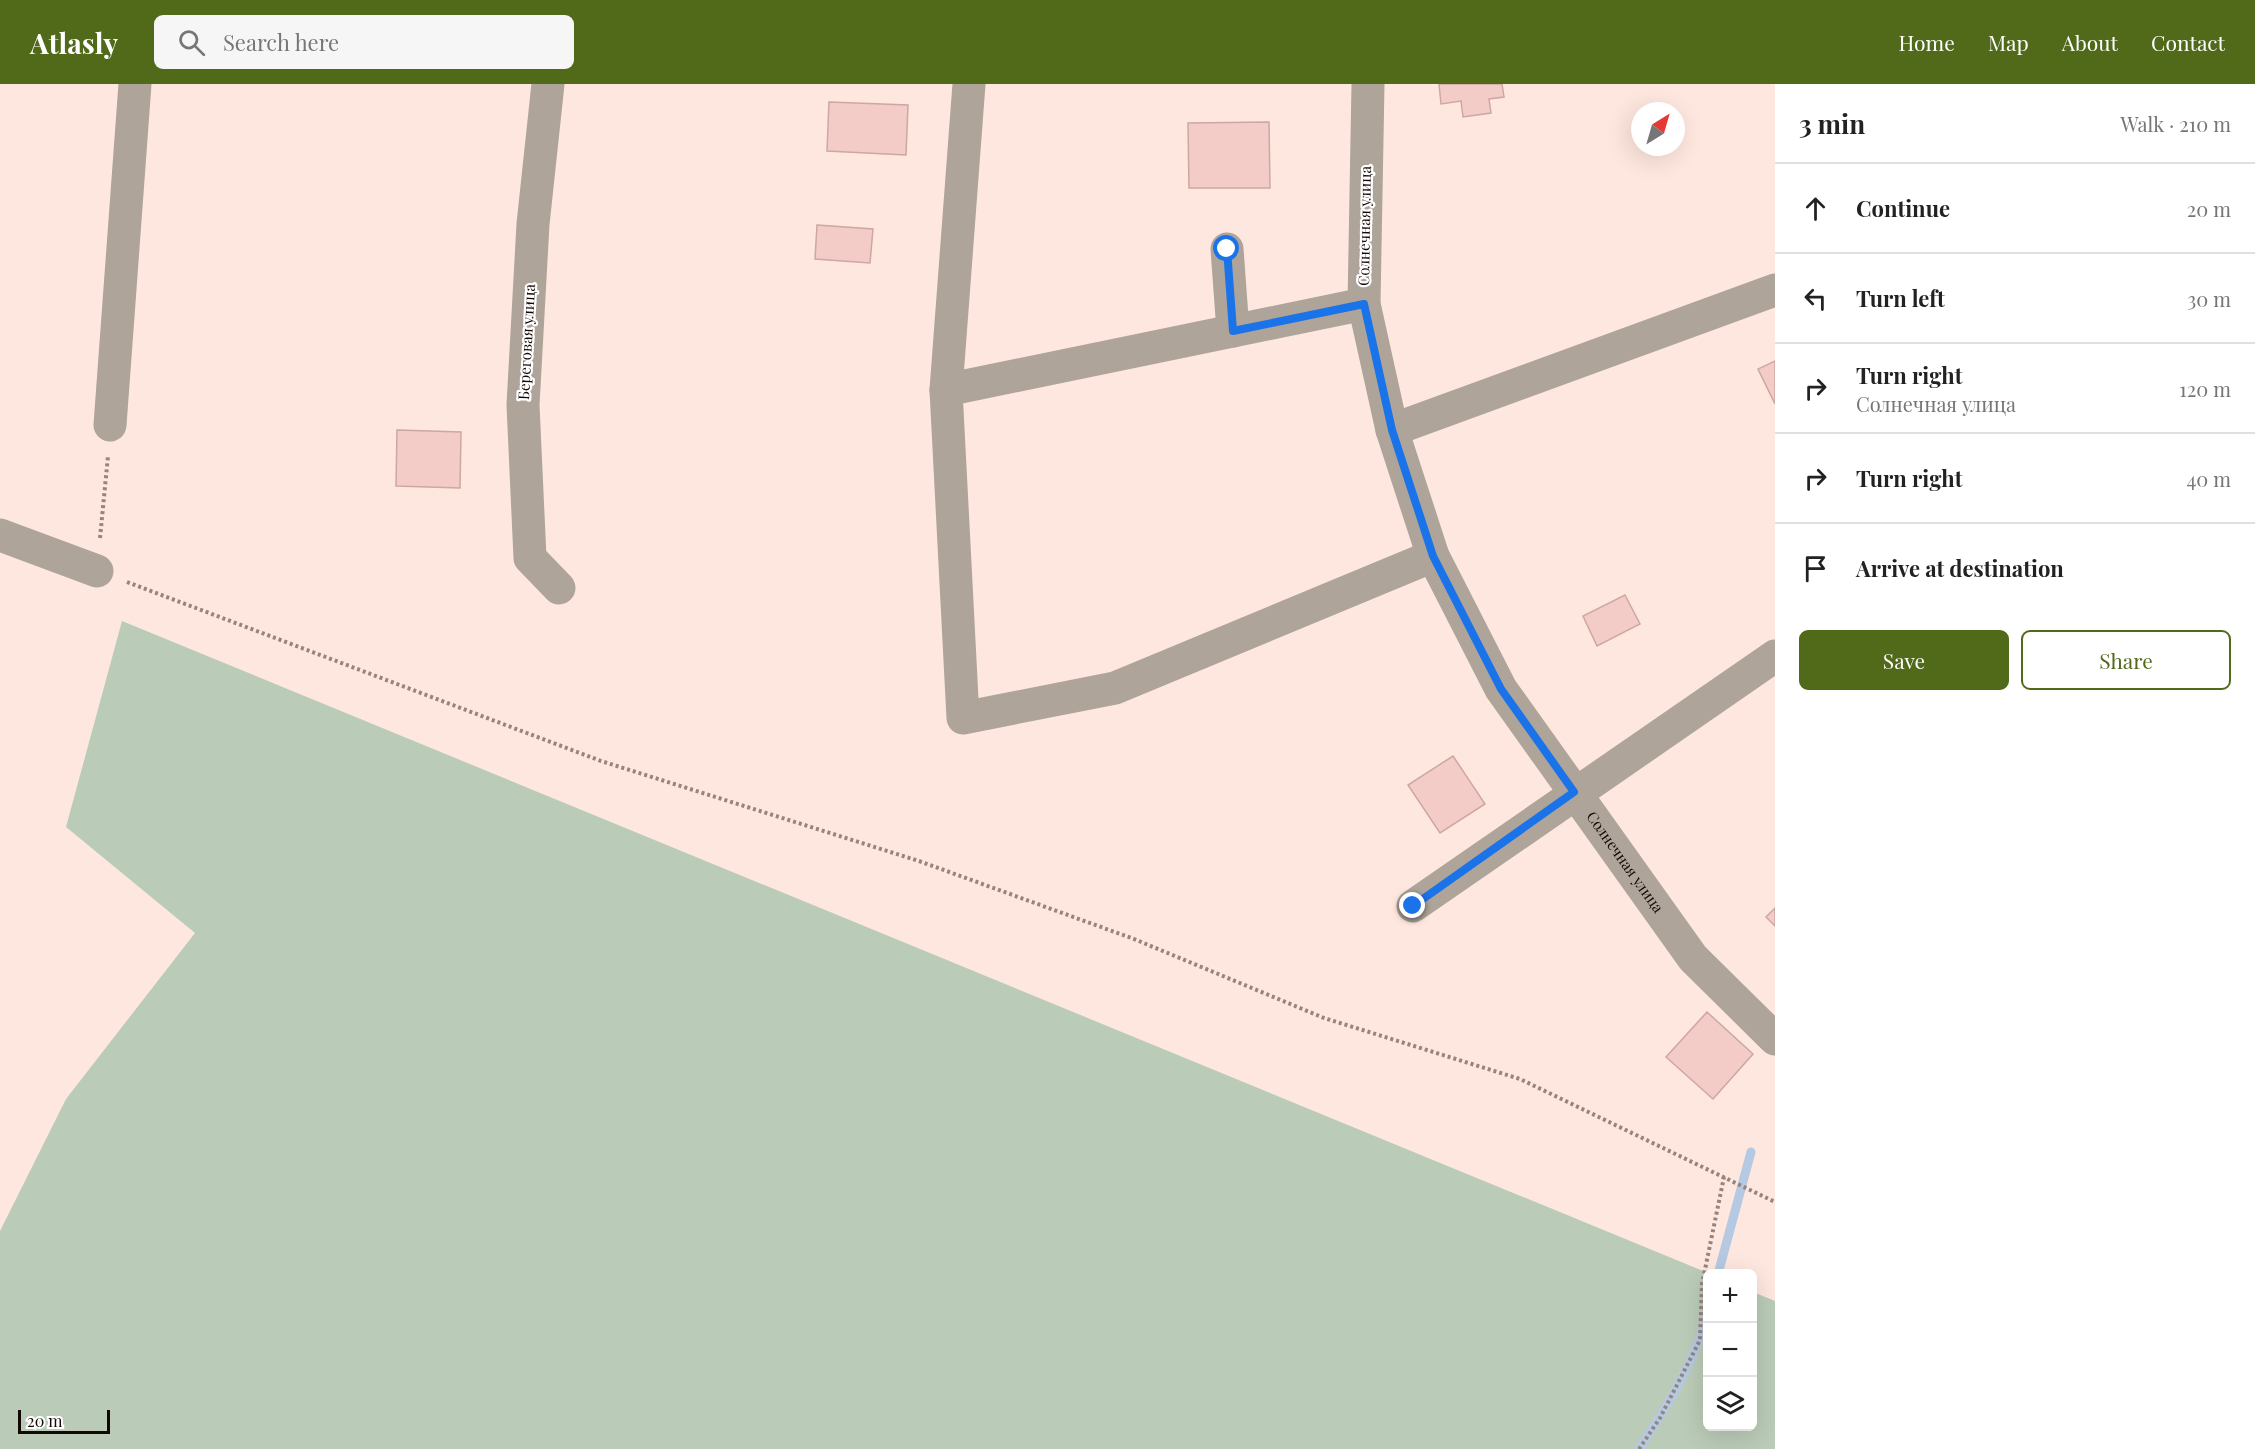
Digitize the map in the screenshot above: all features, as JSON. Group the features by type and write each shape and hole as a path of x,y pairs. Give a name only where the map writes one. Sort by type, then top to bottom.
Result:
{"street":[{"path":"111,425 135,84"},
{"name":"Береговая улица","path":"548,84 533,224 523,405 531,558 559,588"},
{"path":"969,84 946,390 963,718 1115,688 1433,556"},
{"name":"Солнечная улица","path":"1368,84 1364,304 1392,430 1433,556 1501,689 1693,958 1775,1039"},
{"path":"1227,249 1233,331"},
{"path":"1392,430 1775,290"},
{"path":"946,390 1364,304"},
{"path":"0,535 97,571"},
{"path":"1413,906 1574,792 1775,656"}],"path":[{"path":"111,425 97,571 601,761 919,861 1134,939 1324,1018 1520,1079 1775,1202"},
{"path":"1639,1449 1660,1418 1700,1340 1702,1284 1724,1178"}],"green space":[{"path":"122,621 1703,1271 1703,1431 1757,1431 1757,1294 1775,1301 1775,1449 0,1449 0,1231 66,1099 195,933 66,827"}],"building":[{"path":"1439,84 1502,84 1504,97 1489,99 1491,113 1463,117 1461,101 1441,104"},
{"path":"829,102 908,105 906,155 827,151"},
{"path":"1269,122 1270,188 1189,188 1188,123"},
{"path":"817,225 873,229 870,263 815,259"},
{"path":"1775,361 1775,404 1758,369"},
{"path":"397,430 461,432 460,488 396,486"},
{"path":"1625,595 1640,624 1597,646 1583,616"},
{"path":"1453,756 1485,804 1440,833 1408,785"},
{"path":"1775,908 1775,926 1766,917"},
{"path":"1707,1012 1753,1054 1713,1099 1666,1057"}],"waterway":[{"path":"1719,1269 1751,1152"},
{"path":"1639,1449 1688,1366 1705,1323"}],"route":[{"path":"1227,249 1233,331 1364,304 1392,430 1433,556 1501,689 1574,792 1413,906"}]}
